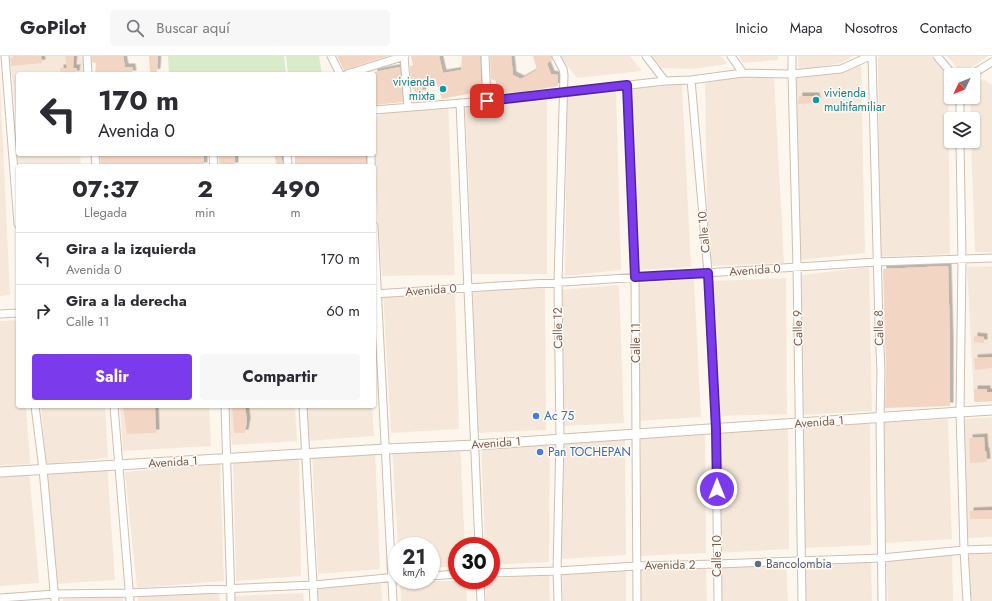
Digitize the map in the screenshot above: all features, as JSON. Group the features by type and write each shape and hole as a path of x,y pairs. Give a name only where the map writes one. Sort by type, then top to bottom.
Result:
{"street":[{"path":"5,56 16,176"},
{"path":"86,56 88,72"},
{"path":"331,56 339,72"},
{"path":"353,72 404,56 408,107"},
{"path":"485,56 487,101"},
{"name":"Calle 12","path":"556,56 563,69 564,75 558,282 560,438 557,571 558,601"},
{"path":"646,56 665,81"},
{"path":"731,56 743,73"},
{"name":"Calle 9","path":"792,56 802,601"},
{"path":"376,110 487,101 665,81 691,80 743,73 792,74 841,69 871,56"},
{"name":"Calle 8","path":"871,56 881,372 880,418 882,601"},
{"path":"937,56 947,68"},
{"path":"980,69 992,62"},
{"name":"Calle 10","path":"691,80 708,273 716,429 718,601"},
{"name":"Calle 11","path":"627,85 635,277 637,601"},
{"path":"460,103 479,537"},
{"path":"960,148 962,259 960,412 967,601"},
{"name":"Avenida 0","path":"376,294 877,262 992,258"},
{"path":"376,294 392,537"},
{"path":"0,314 16,313"},
{"path":"35,408 43,469 55,597"},
{"path":"114,408 129,597"},
{"path":"225,408 231,601"},
{"path":"303,408 314,601"},
{"name":"Avenida 1","path":"0,472 716,429 992,410"},
{"name":"Avenida 2","path":"500,573 636,566 882,558 964,550 992,549"},
{"path":"0,598 129,597 231,589 314,585 388,578"},
{"path":"393,601 394,589"},
{"path":"480,589 481,601"}],"shaded area":[{"path":"10,56 85,56 86,72 16,72 16,117"},
{"path":"560,56 630,56 642,71 577,78"},
{"path":"651,56 721,56 727,64 692,69 661,68"},
{"path":"739,56 778,56 778,60 743,63"},
{"path":"798,56 853,56 841,63 799,70"},
{"path":"880,56 931,56 944,70 944,104 948,104 948,112 944,112 944,148 949,148 950,254 880,257 878,58"},
{"path":"947,56 988,56 971,68 957,68"},
{"path":"861,63 865,253 800,260 794,79 836,72"},
{"path":"745,76 774,77 784,263 708,266 705,83"},
{"path":"984,80 992,85 992,252 975,252 971,148 980,148 980,112 971,112 970,104 980,104 980,81"},
{"path":"0,81 10,295 0,296"},
{"path":"662,84 682,84 691,267 637,270 631,88"},
{"path":"616,89 621,270 565,276 567,96"},
{"path":"547,96 547,274 472,274 465,101"},
{"path":"448,103 455,275 382,276 376,195 376,164 374,164 373,156 376,156 376,116 407,106"},
{"path":"15,156 80,156 81,164 16,164 16,167"},
{"path":"992,266 992,402 974,402 967,267"},
{"path":"869,267 872,411 801,415 802,275"},
{"path":"786,278 787,414 717,416 711,281"},
{"path":"694,279 701,417 638,421 636,283"},
{"path":"619,285 624,423 564,426 559,290"},
{"path":"455,288 459,429 391,433 383,292"},
{"path":"473,288 545,288 546,430 476,433"},
{"path":"16,320 16,408 26,408 30,464 0,465 0,321"},
{"path":"41,408 105,408 108,458 46,464"},
{"path":"120,408 209,408 211,446 123,451"},
{"path":"229,408 295,408 297,441 232,445"},
{"path":"307,408 372,408 374,436 308,441"},
{"path":"992,417 992,537 965,538 964,419"},
{"path":"948,419 952,539 886,543 881,422"},
{"path":"870,422 871,545 802,548 799,426"},
{"path":"788,426 789,549 718,553 721,432"},
{"path":"705,430 706,553 640,556 641,435"},
{"path":"625,437 626,555 561,559 564,438"},
{"path":"550,440 549,562 500,565 500,537 485,537 481,443"},
{"path":"460,443 465,537 448,537 448,567 440,567 440,537 397,537 392,447"},
{"path":"375,447 380,569 318,574 312,453"},
{"path":"299,458 301,576 236,581 233,461"},
{"path":"107,464 115,580 56,584 44,470"},
{"path":"220,464 224,581 137,588 125,472"},
{"path":"29,470 39,583 0,586 0,473"},
{"path":"967,550 992,550 992,601 970,601"},
{"path":"952,551 953,601 888,601 886,554"},
{"path":"871,557 872,601 805,601 803,561"},
{"path":"786,561 788,601 720,601 718,564"},
{"path":"706,565 707,601 641,601 641,567"},
{"path":"626,571 626,601 563,601 562,575"},
{"path":"549,574 550,601 486,601 486,589 500,589 500,578"},
{"path":"440,581 448,581 448,589 466,589 467,601 401,601 400,589 440,589"},
{"path":"381,582 382,601 318,601 318,584"},
{"path":"219,591 220,601 138,601 138,596"},
{"path":"303,593 304,601 234,601 233,596"},
{"path":"122,595 123,601 63,601 63,599"}],"green space":[{"path":"168,56 284,56 286,72 169,72"},
{"path":"286,56 319,56 322,72 288,72"}],"building":[{"path":"14,56 41,56 42,63 11,66 10,58 14,58"},
{"path":"65,56 74,56 73,68 77,68 76,72 60,72 60,68 67,68"},
{"path":"92,56 123,56 125,67 132,67 133,72 95,72 96,63 92,62"},
{"path":"149,56 158,56 157,72 150,72"},
{"path":"337,56 388,56 344,70"},
{"path":"411,56 439,56 443,73 461,70 462,56 480,56 481,84 478,85 477,92 442,99 435,78 422,84 423,93 418,94 411,87 410,66 413,65"},
{"path":"490,56 511,56 513,75 521,79 537,70 533,56 551,56 552,59 547,64 551,74 558,75 558,86 523,92 496,93 496,81 491,79"},
{"path":"400,67 403,102 376,105 376,72 374,72"},
{"name":"vivienda multifamiliar","path":"799,96 816,96 817,103 798,104"},
{"path":"100,156 204,156 204,164 101,164"},
{"path":"218,156 235,156 235,164 220,164"},
{"path":"274,156 281,156 283,164 276,164"},
{"path":"295,156 365,156 366,158 366,164 295,164"},
{"path":"948,266 950,406 885,408 886,372 883,269"},
{"path":"974,336 984,337 984,343 974,342"},
{"path":"992,357 992,368 975,370 974,358"},
{"path":"974,389 987,389 987,392 992,392 992,401 974,402"},
{"path":"123,408 155,408 156,433 127,434"},
{"path":"232,408 245,408 247,421 245,433 234,433"},
{"path":"984,437 987,462 970,463 969,438"},
{"path":"992,510 992,519 970,519 970,511"}],"place":[{"name":"vivienda mixta","path":"443,89"},
{"name":"vivienda multifamiliar","path":"816,100"},
{"name":"Ac 75","path":"536,416"},
{"name":"Pan TOCHEPAN","path":"540,452"},
{"name":"Bancolombia","path":"758,564"}],"route":[{"path":"487,101 627,85 635,277 708,273 716,429 717,489"}]}
